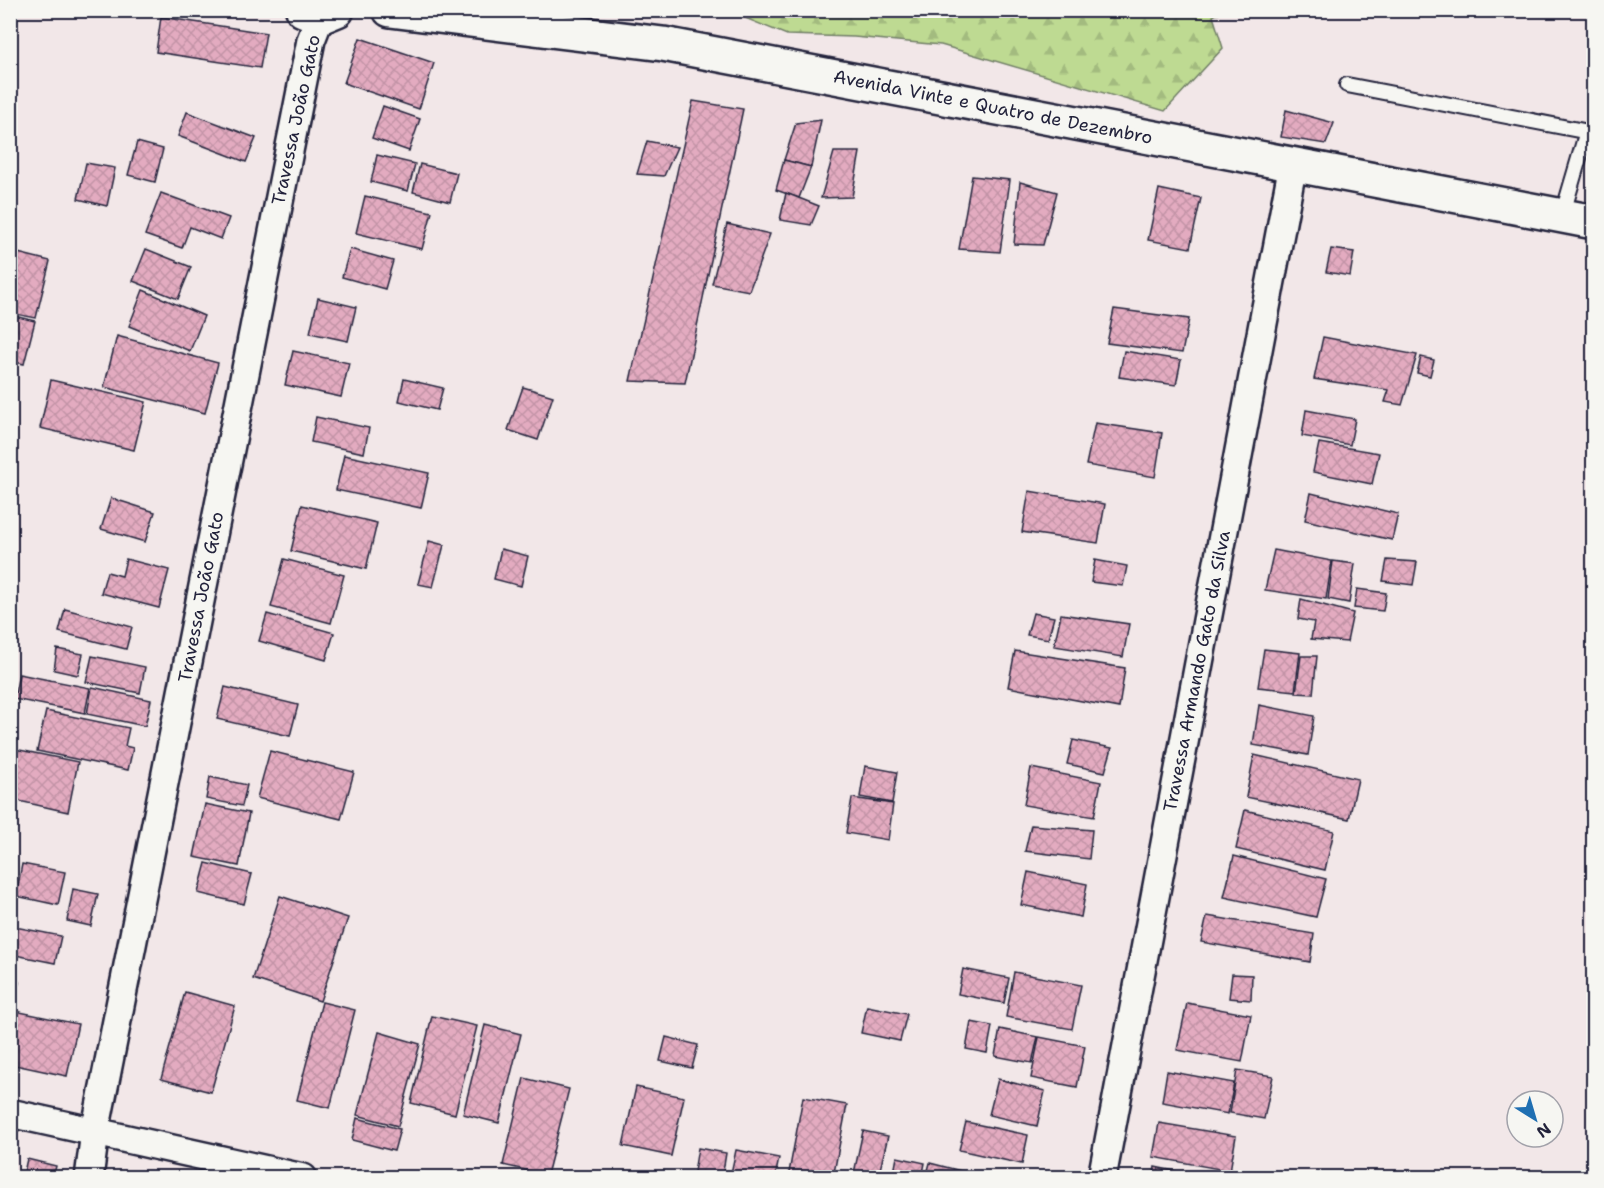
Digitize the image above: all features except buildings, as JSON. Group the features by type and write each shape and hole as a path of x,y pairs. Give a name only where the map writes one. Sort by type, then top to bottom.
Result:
{"street":[{"name":"Avenida Vinte e Quatro de Dezembro","path":"390,10 663,44 1578,219"},
{"name":"Travessa João Gato","path":"89,1178 95,1131 311,40 320,13"},
{"name":"Travessa Armando Gato da Silva","path":"1102,1178 1293,164"},
{"path":"10,1113 303,1178"}],"lane":[{"path":"1347,85 1590,132 1578,219"}],"green space":[{"path":"728,11 1222,11 1213,16 1223,48 1165,111 941,45 854,37 787,35"}]}
